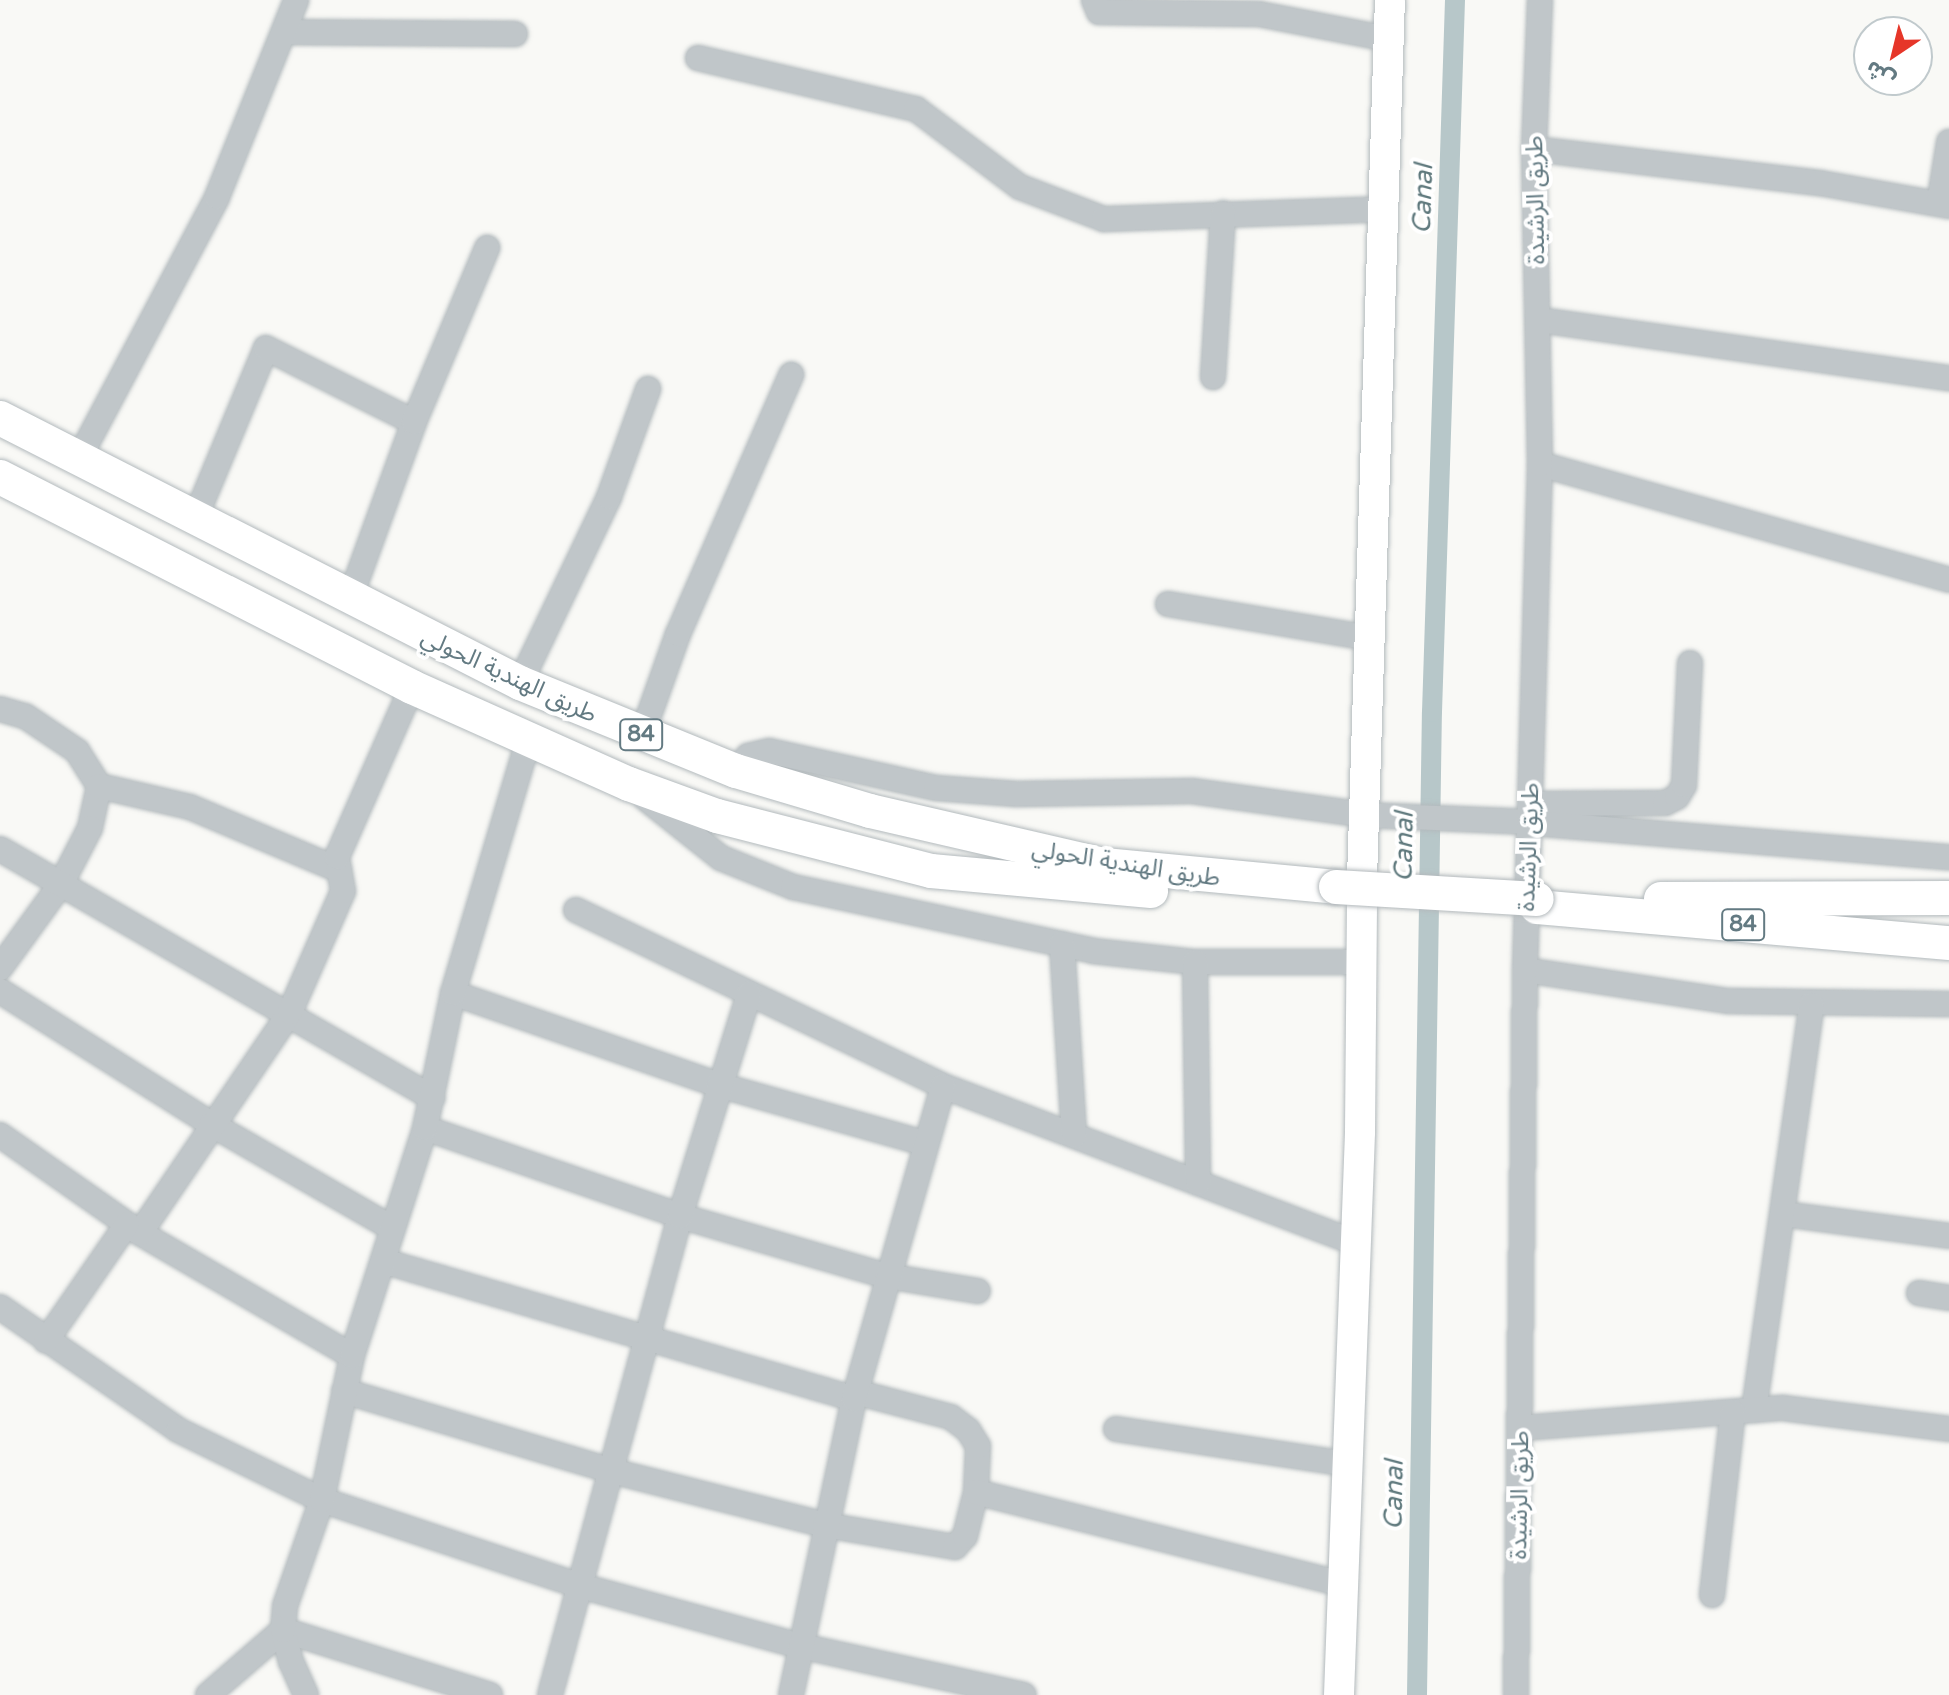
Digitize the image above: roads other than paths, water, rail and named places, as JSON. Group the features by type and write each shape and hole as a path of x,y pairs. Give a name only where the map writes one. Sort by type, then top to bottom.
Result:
{"highway":[{"name":"طريق الهندية الحولي","path":"0,418 349,601 520,683 736,771 870,811 1104,865 1336,892"},
{"path":"11,482 24,454 46,444"},
{"name":"طريق الهندية الحولي","path":"11,482 412,687 528,741 629,784 792,838 931,871 1072,887 1336,892"},
{"name":"84","path":"1336,892 1537,903 1949,943"},
{"name":"84","path":"1537,903 1949,898"}],"main road":[{"path":"1339,1695 1356,1243 1364,815 1390,0"}],"street":[{"path":"78,460 217,197 296,0"},
{"path":"1094,0 1099,12 1259,14 1389,39"},
{"name":"طريق الرشيدة","path":"1516,1695 1525,970 1540,464 1540,320 1534,149 1540,0"},
{"path":"285,32 515,34"},
{"path":"698,58 916,109 1020,187 1104,219 1384,209"},
{"path":"1534,149 1820,183 1944,205 1949,142"},
{"path":"1213,377 1223,213"},
{"path":"349,601 414,422 487,248"},
{"path":"1540,320 1949,378"},
{"path":"194,521 266,348 414,422"},
{"path":"642,735 678,634 791,375"},
{"path":"520,683 609,497 648,389"},
{"path":"1540,464 1949,580"},
{"path":"1168,604 1370,638"},
{"path":"736,771 748,756 769,751 936,788 1017,794 1192,791 1364,815 1475,820 1665,803 1677,797 1684,785 1690,663"},
{"path":"46,1341 211,1124 290,1012 343,891 337,857 412,687"},
{"path":"0,709 25,716 77,751 99,786 90,828 61,884 0,968"},
{"path":"306,1695 283,1630 285,1606 322,1500 352,1356 425,1128 453,993 528,741"},
{"path":"629,784 700,844 768,879 1062,944 1195,962 1362,962"},
{"path":"99,786 190,807 339,870"},
{"path":"1531,816 1949,857"},
{"path":"0,849 290,1012 433,1098"},
{"path":"576,910 943,1086 1356,1243"},
{"path":"1062,944 1074,1136"},
{"path":"1195,962 1198,1183"},
{"path":"1525,970 1728,1001 1812,1005 1949,1004"},
{"path":"0,991 211,1124 392,1228"},
{"path":"453,993 719,1085 924,1143"},
{"path":"550,1695 649,1341 680,1216 749,995"},
{"path":"1712,1595 1783,1214 1812,1005"},
{"path":"791,1695 855,1396 924,1143 943,1086"},
{"path":"425,1128 680,1216 887,1276 978,1291"},
{"path":"0,1135 133,1229 352,1356"},
{"path":"1783,1214 1949,1236"},
{"path":"344,1391 612,1471 825,1525 947,1549 965,1536 976,1492 978,1446 968,1430 951,1417 855,1396 649,1341 383,1261"},
{"path":"1919,1293 1949,1298"},
{"path":"0,1307 178,1430 322,1500 581,1586 801,1646 1024,1695"},
{"path":"1521,1428 1783,1408 1949,1429"},
{"path":"1116,1429 1347,1464"},
{"path":"976,1492 1342,1584"},
{"path":"208,1695 283,1630"},
{"path":"283,1630 490,1695"}],"waterway":[{"name":"Canal","path":"1417,1695 1432,712 1455,0"}]}
